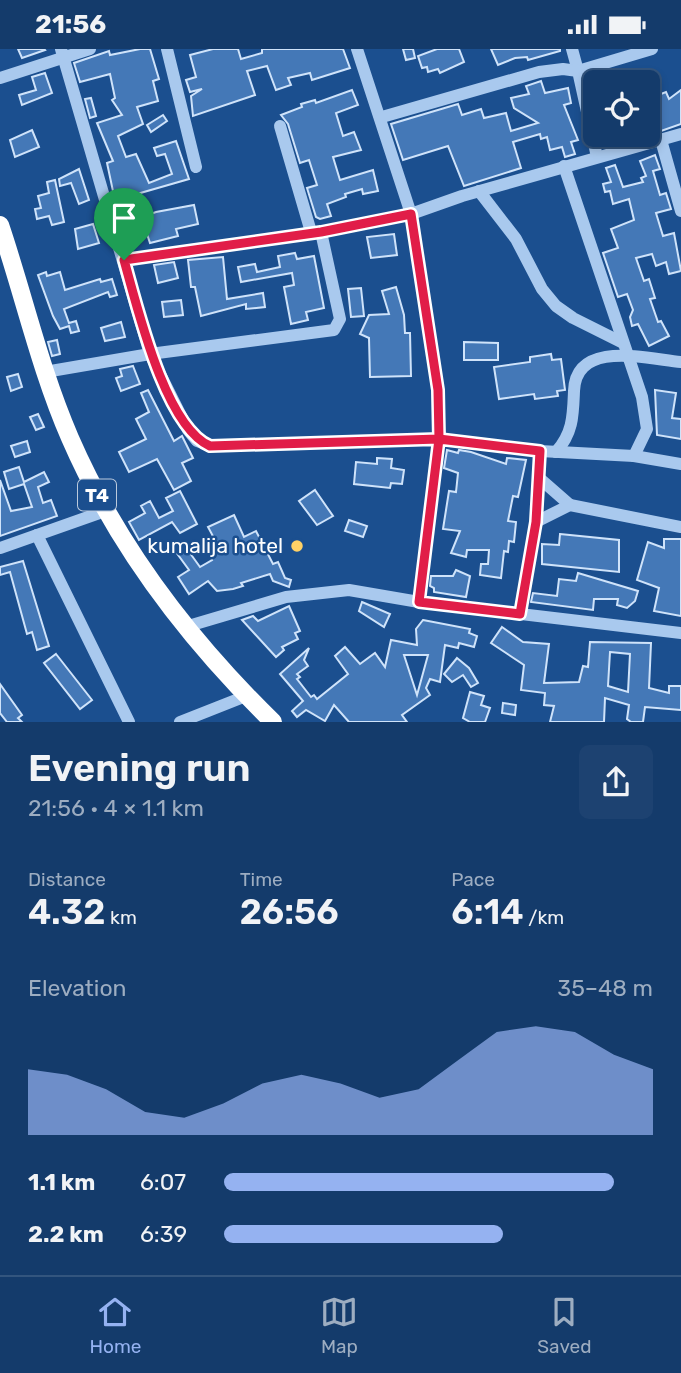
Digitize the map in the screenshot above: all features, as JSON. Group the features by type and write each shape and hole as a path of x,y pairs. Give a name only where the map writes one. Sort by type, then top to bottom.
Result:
{"highway":[{"name":"T4","path":"2,239 69,437 105,511 160,595 246,696 272,722"}],"street":[{"path":"0,78 62,53 90,49"},
{"path":"167,49 196,167"},
{"path":"357,49 382,117 411,214 438,390 439,439 419,602"},
{"path":"572,49 597,157"},
{"path":"382,117 539,72 563,69 578,71 652,49"},
{"path":"62,53 150,354 187,430 197,441 210,446 439,439 540,451 634,456 681,464"},
{"path":"45,372 150,354 334,330 340,320 316,232 280,126"},
{"path":"681,134 660,140 681,211"},
{"path":"124,260 316,232 411,214 479,191 634,147"},
{"path":"564,166 629,357 647,420 644,438 634,456"},
{"path":"479,191 516,239 542,289 556,306 573,318 622,342"},
{"path":"556,452 573,425 574,388 578,374 590,362 600,358 629,357 681,362"},
{"path":"520,614 536,522 540,451"},
{"path":"538,477 570,505 681,527"},
{"path":"536,522 570,505"},
{"path":"0,548 105,511"},
{"path":"37,535 129,722"},
{"path":"186,627 286,597 319,591 376,593 419,602 681,633"},
{"path":"180,722 246,696"}],"building":[{"path":"18,49 44,49 45,50 22,58"},
{"path":"150,49 159,79 153,81 158,101 137,107 143,124 118,136 126,157 136,154 149,183 172,174 165,154 157,156 154,148 176,141 189,179 130,196 133,206 117,210 107,163 113,161 97,123 122,115 112,100 115,98 110,74 80,82 74,63 109,51 110,55"},
{"path":"213,49 238,49 241,59 262,53 262,49 343,49 350,68 312,80 310,73 288,78 291,85 276,90 267,66 247,71 255,95 193,116 191,96 202,89 190,92 186,80 196,77 190,55"},
{"path":"403,49 413,49 415,58 406,60"},
{"path":"437,49 459,49 464,62 440,73 438,69 428,72 427,67 422,68 418,56"},
{"path":"491,49 560,51 528,60 527,57 515,58 498,65"},
{"path":"45,73 52,93 22,105 19,95 36,90 32,77"},
{"path":"541,81 545,93 568,88 571,103 564,105 578,140 571,142 575,154 565,157 562,147 550,150 547,137 541,139 540,134 513,142 521,168 464,186 448,146 403,160 391,124 458,104 462,115 481,109 484,118 506,113 511,131 538,123 514,108 511,98 529,94 526,86"},
{"path":"352,90 358,105 336,113 343,136 354,132 361,150 333,157 340,180 373,170 378,191 363,194 362,189 345,194 346,197 327,204 331,216 320,219 316,217 307,188 317,185 309,160 300,163 288,124 281,115 302,107 301,104 315,100 316,103"},
{"path":"681,90 681,124 661,131 660,94 666,92 669,99"},
{"path":"91,98 96,116 90,118 85,99"},
{"path":"163,115 167,121 151,132 147,125"},
{"path":"32,130 39,147 15,157 10,140"},
{"path":"655,155 660,169 653,171 660,195 666,193 671,209 656,213 663,236 674,233 681,271 669,274 666,262 656,266 652,254 636,258 644,281 649,279 655,298 650,299 658,322 661,321 669,336 649,346 638,324 632,326 630,317 633,310 627,294 618,297 603,253 618,248 611,229 634,220 629,199 613,204 610,191 605,192 603,184 611,182 606,168 615,165 623,187 643,182 641,178 646,176 640,161"},
{"path":"79,169 89,200 79,204 71,183 60,186 59,179"},
{"path":"55,180 64,222 52,225 49,216 37,219 35,209 41,208 38,196 49,193 47,182"},
{"path":"194,205 198,224 176,229 178,236 150,243 147,234 126,240 121,225 156,212"},
{"path":"93,224 99,243 78,249 75,229"},
{"path":"394,234 397,255 371,258 367,237"},
{"path":"295,253 297,259 314,256 324,308 306,312 308,320 291,324 284,287 294,285 292,273 241,282 238,267 255,264 257,272 280,267 278,256"},
{"path":"223,257 227,299 263,293 265,307 246,309 246,304 201,316 195,287 191,287 188,260"},
{"path":"174,262 178,278 158,283 154,265"},
{"path":"46,272 47,276 60,272 65,290 100,279 101,282 112,279 117,295 110,297 108,292 64,309 69,323 76,321 79,331 71,333 69,326 60,329 53,316 38,275"},
{"path":"396,287 404,315 405,333 410,333 411,376 370,377 369,338 360,334 369,315 389,314 382,291"},
{"path":"361,288 364,316 351,317 348,289"},
{"path":"181,300 183,315 164,317 162,302"},
{"path":"121,322 125,337 105,341 101,328"},
{"path":"57,340 60,354 52,356 48,342"},
{"path":"464,342 498,343 498,360 464,360"},
{"path":"551,354 552,360 561,359 565,390 557,391 558,396 535,399 534,394 499,399 494,367 530,362 530,357"},
{"path":"133,366 140,384 121,391 116,378 122,376 120,369"},
{"path":"18,374 22,387 11,391 7,377"},
{"path":"148,390 174,441 182,436 193,458 182,463 191,481 174,490 157,459 129,472 119,452 146,439 136,419 149,412 141,393"},
{"path":"655,390 676,393 672,418 681,419 681,439 657,435"},
{"path":"38,414 44,427 36,430 30,417"},
{"path":"27,441 30,452 15,457 11,446"},
{"path":"447,450 471,452 506,464 507,458 526,460 518,497 513,496 508,521 516,522 514,542 509,541 508,552 504,551 501,578 480,575 481,564 488,564 489,550 467,550 466,557 451,553 460,531 443,529 449,491 456,492 458,473 444,468"},
{"path":"377,458 392,459 391,468 404,470 402,484 391,483 390,488 354,484 356,462 377,464"},
{"path":"19,467 24,482 44,472 49,482 38,487 43,503 51,500 57,516 0,536 0,480 11,511 32,507 24,484 9,489 4,472"},
{"path":"315,490 333,516 317,525 299,501"},
{"path":"180,491 197,524 180,533 172,522 139,540 129,522 145,513 141,506 150,501 159,518 173,511 166,498"},
{"path":"234,515 244,537 256,531 273,564 278,562 285,578 291,580 289,587 273,581 270,574 241,583 243,586 217,591 208,581 189,594 178,577 189,570 173,548 182,542 200,567 212,560 204,543 214,538 208,527"},
{"path":"349,520 367,526 363,537 345,531"},
{"path":"560,534 619,540 619,572 542,564 542,544 559,545"},
{"path":"664,539 681,539 681,616 654,611 659,588 637,580 648,542 664,548"},
{"path":"23,561 49,646 37,650 32,632 27,634 10,572 0,575 0,567"},
{"path":"456,570 470,576 466,597 434,592 434,588 430,586 431,576 453,576"},
{"path":"578,573 638,591 635,601 627,608 617,605 618,599 594,599 593,610 531,602 533,593 557,596 559,579 576,581"},
{"path":"362,602 390,614 384,627 359,611"},
{"path":"289,606 300,631 295,633 298,639 282,647 284,650 276,657 242,620 253,616 258,621"},
{"path":"423,620 470,629 469,633 477,636 474,647 459,643 458,648 445,645 440,682 430,679 426,688 430,695 402,715 407,722 349,722 334,705 325,721 306,710 297,717 292,711 303,701 280,674 309,648 304,660 308,666 297,674 300,677 297,679 311,697 314,695 317,699 348,674 335,656 345,647 360,664 375,653 385,667 391,640 417,645 416,629","holes":["404,655 428,655 417,695"]},
{"path":"502,627 523,642 549,644 544,683 579,682 583,666 588,667 590,642 651,643 649,688 669,693 669,686 681,686 681,710 645,707 643,722 631,722 627,719 629,705 605,698 604,722 550,722 554,706 544,705 545,693 521,690 524,665 491,643","holes":["610,652 630,654 628,692 608,686"]},
{"path":"56,654 92,700 80,709 44,663"},
{"path":"457,658 469,668 478,683 471,687 463,675 452,682 444,674"},
{"path":"0,684 22,715 18,718 22,722 7,722 0,713"},
{"path":"470,692 484,696 481,705 490,708 485,722 470,722 463,718"},
{"path":"503,703 516,705 515,715 502,713"}],"place":[{"name":"kumalija hotel","path":"297,546"}],"route":[{"path":"124,260 150,354 187,430 197,441 210,446 439,439 419,602 520,614 536,522 540,451 439,439 438,390 411,214 321,232 124,260"}]}
